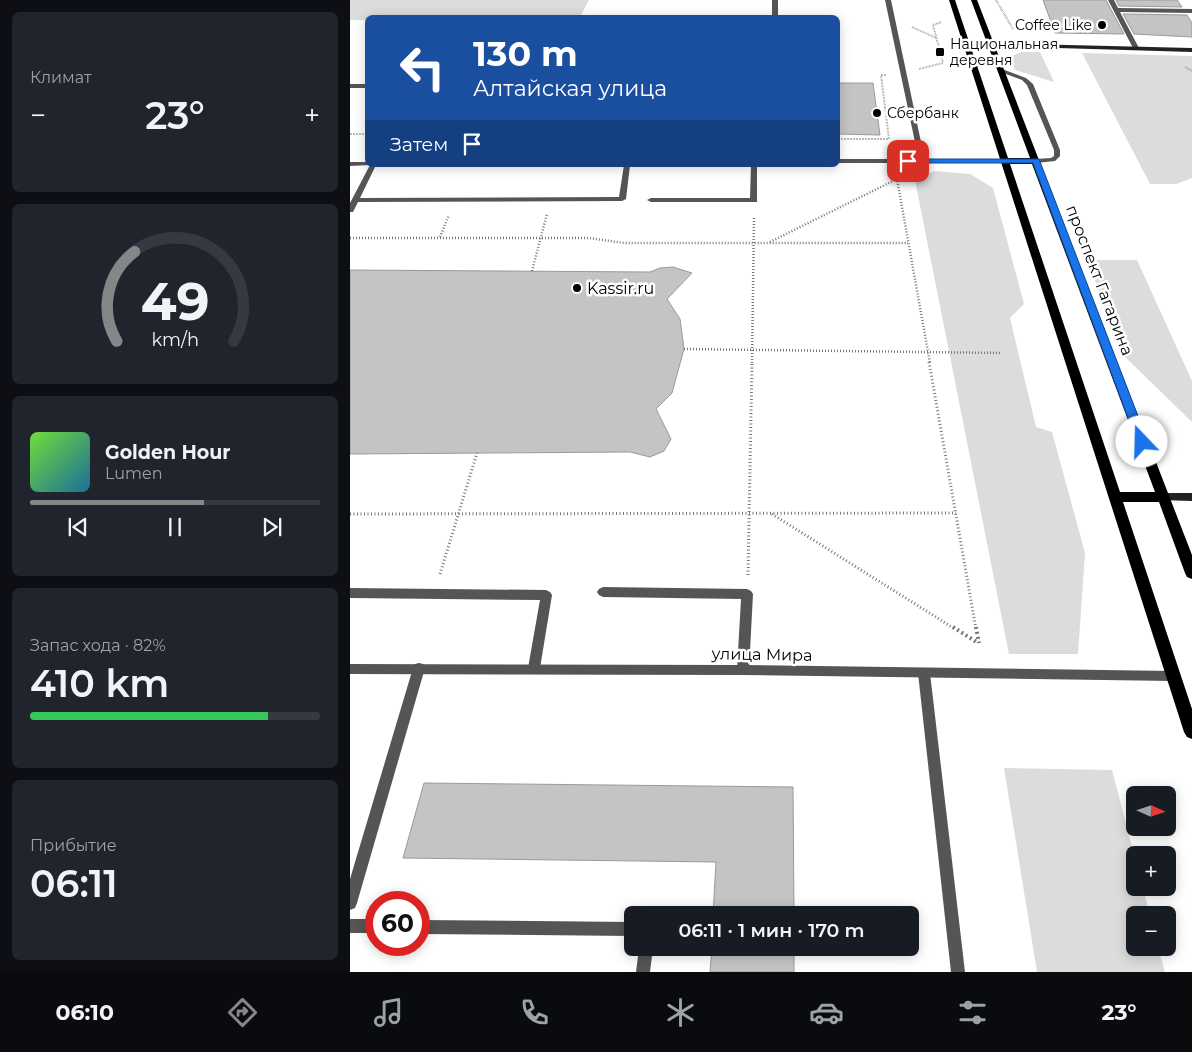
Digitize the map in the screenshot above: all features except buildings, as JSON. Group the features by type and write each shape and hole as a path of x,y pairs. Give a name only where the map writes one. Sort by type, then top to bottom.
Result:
{"main road":[{"name":"проспект Гагарина","path":"952,0 979,45 1000,70 1192,574"},
{"name":"проспект Гагарина","path":"974,0 979,45 1006,161 1192,732"},
{"path":"1006,161 1036,161"},
{"path":"1115,497 1163,497"}],"street":[{"path":"775,0 775,15"},
{"path":"883,0 888,0 922,161"},
{"path":"1111,0 1136,48"},
{"path":"1116,10 1192,11"},
{"path":"979,45 1192,50"},
{"path":"1000,70 1024,79 1030,84 1057,150 1057,156 1053,160 1036,161"},
{"path":"350,86 365,86"},
{"path":"840,161 1006,161"},
{"path":"350,164 365,164"},
{"path":"350,210 372,167"},
{"path":"355,200 622,199 627,167"},
{"path":"651,200 754,200 754,167"},
{"path":"1163,497 1192,498"},
{"path":"603,592 747,594 743,670"},
{"path":"350,593 546,595 534,668"},
{"path":"350,903 418,668"},
{"name":"улица Мира","path":"350,669 534,668 1174,676"},
{"path":"924,673 958,972"},
{"path":"350,926 365,926"},
{"path":"430,927 624,929"},
{"path":"643,972 645,956"}],"path":[{"path":"996,0 1008,22"},
{"path":"840,138 889,139 881,75 903,73 943,63 933,25 943,21"},
{"path":"350,134 365,134"},
{"path":"770,242 897,179 979,644 770,513"},
{"path":"532,271 551,199"},
{"path":"747,594 754,200"},
{"path":"350,238 589,238 624,243 908,243"},
{"path":"684,349 1001,353"},
{"path":"434,594 477,453"},
{"path":"350,514 956,513"}],"shaded area":[{"path":"350,0 589,0 581,15 365,15 365,20 350,20"},
{"path":"1021,52 1040,52 1054,82 1015,70 1010,57"},
{"path":"1082,53 1192,56 1192,178 1176,184 1150,184"},
{"path":"934,171 970,174 993,188 1024,304 1010,318 1036,427 1052,432 1085,553 1078,654 1009,654 915,180"},
{"path":"1088,260 1137,260 1192,381 1192,422 1120,352"},
{"path":"1004,768 1112,770 1126,824 1126,836 1129,836 1132,846 1126,846 1126,896 1145,896 1148,906 1126,906 1126,956 1160,956 1165,972 1037,972"}],"place":[{"name":"Coffee Like","path":"1102,25"},
{"name":"Национальная деревня","path":"940,52"},
{"name":"Сбербанк","path":"877,113"},
{"name":"Kassir.ru","path":"577,288"}],"route":[{"path":"908,161 1036,161 1142,442"}]}
